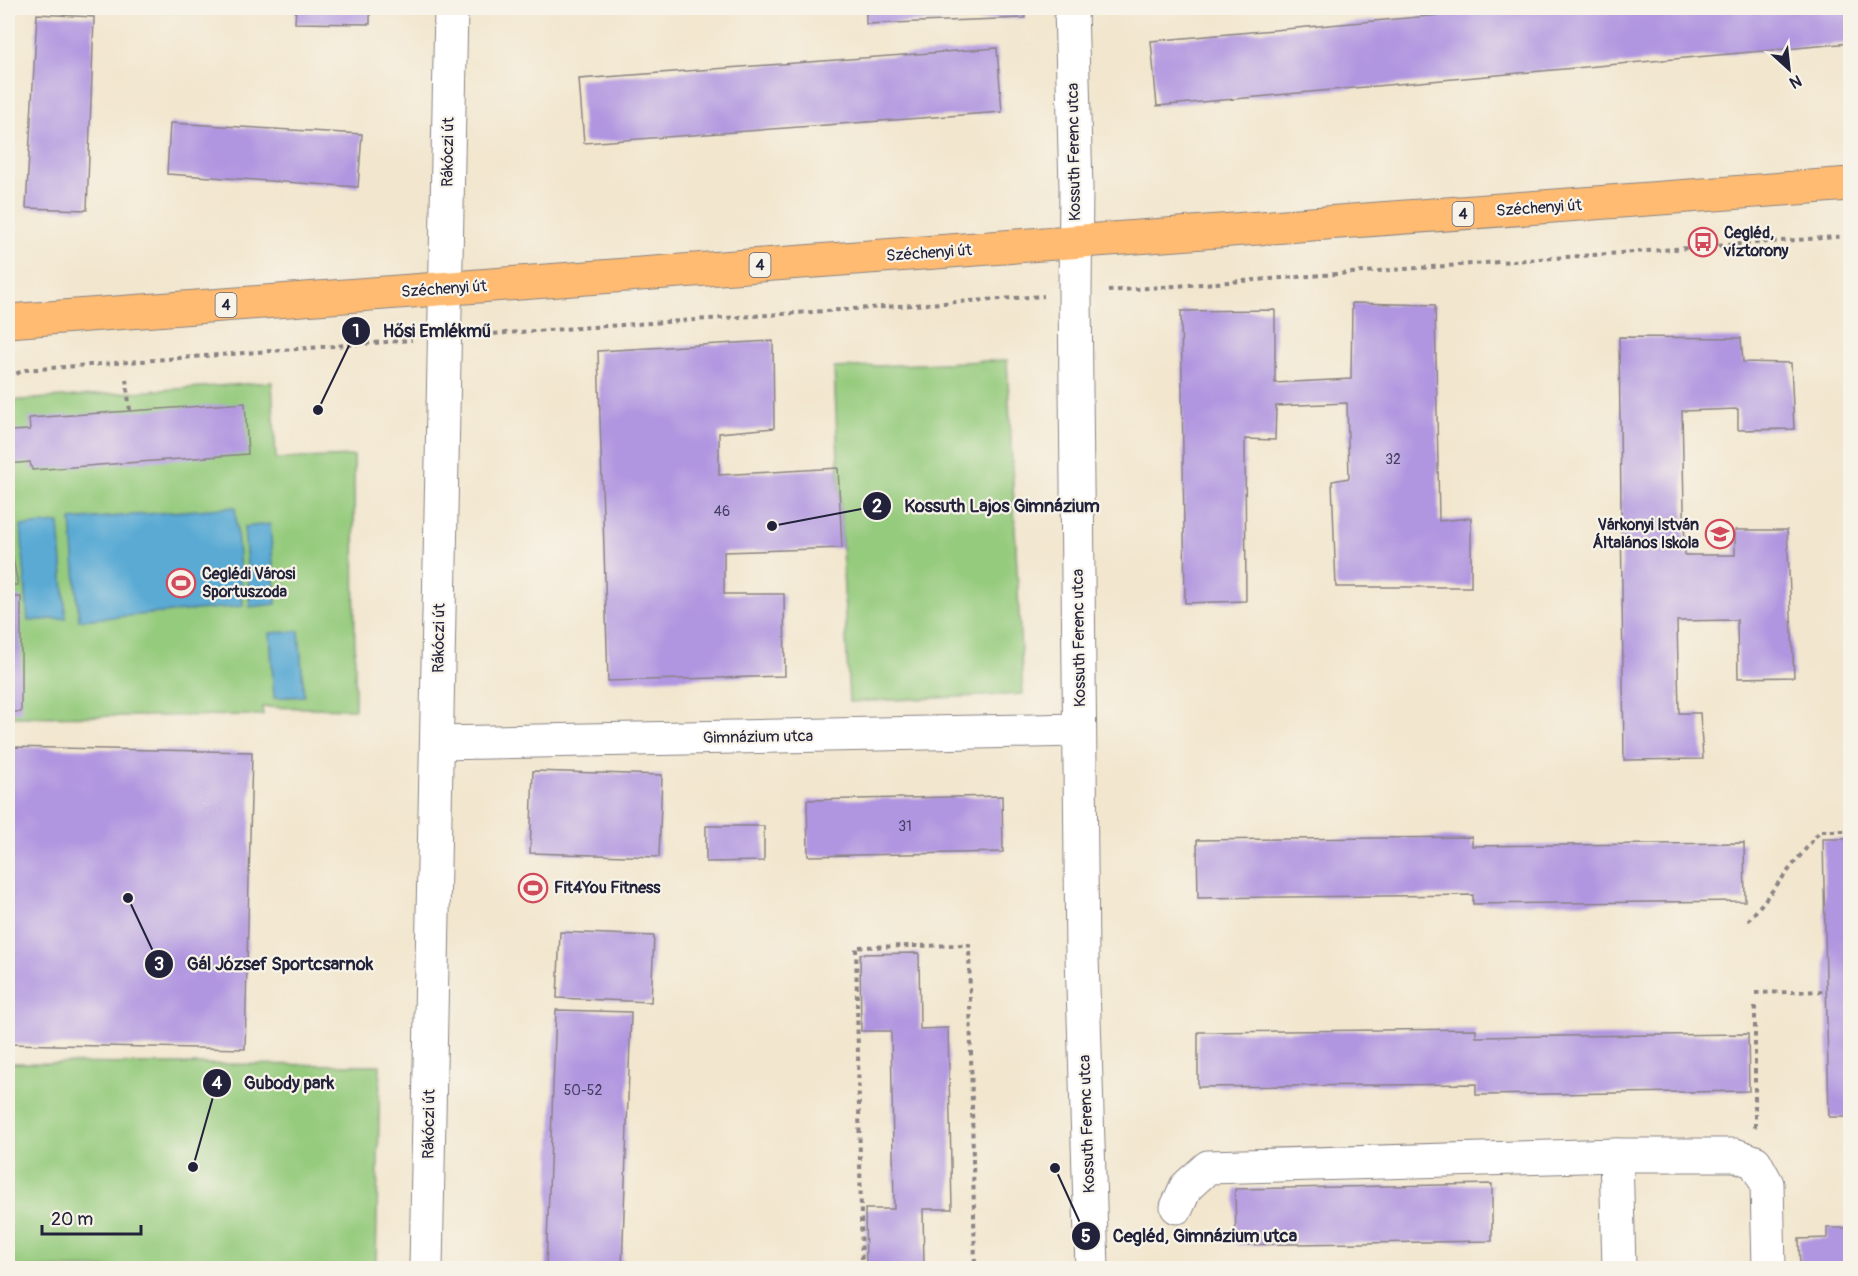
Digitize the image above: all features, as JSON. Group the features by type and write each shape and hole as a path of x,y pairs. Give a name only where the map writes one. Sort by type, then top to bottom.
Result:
{"main road":[{"name":"Széchenyi út","path":"8,321 1851,184"}],"street":[{"name":"Rákóczi út","path":"426,1269 451,8"},
{"name":"Kossuth Ferenc utca","path":"1071,8 1076,188 1075,293 1082,956 1092,1269"},
{"name":"Gimnázium utca","path":"437,743 1079,730"},
{"path":"1616,1155 1619,1269"},
{"path":"1177,1207 1186,1187 1208,1167 1616,1155 1735,1155 1755,1162 1767,1184 1769,1269"}],"path":[{"path":"8,377 25,370 1851,236"},
{"path":"126,379 130,411"},
{"path":"1748,921 1820,831 1851,831"},
{"path":"862,1269 856,947 969,945 975,1269"},
{"path":"1755,993 1827,991"},
{"path":"1755,1006 1755,1162"}],"green space":[{"path":"1007,360 1023,694 849,702 834,368"},
{"name":"Ceglédi Városi Sportuszoda","path":"272,382 276,459 354,456 355,709 262,707 263,715 8,717 8,401"},
{"path":"8,1063 380,1065 376,1268 8,1268"}],"water":[{"path":"235,507 243,606 79,620 71,520"},
{"path":"59,523 66,618 28,621 21,526"},
{"path":"270,524 276,604 250,607 244,527"},
{"path":"299,631 304,696 274,698 270,633"}],"building":[{"path":"296,8 370,8 370,24 295,23"},
{"path":"866,8 1024,8 1025,18 866,24"},
{"path":"1518,8 1850,8 1850,43 1157,106 1151,41"},
{"path":"37,14 94,17 87,210 26,208"},
{"path":"997,48 1002,112 584,143 579,79"},
{"path":"170,123 362,134 358,187 167,174"},
{"path":"1352,303 1435,305 1439,521 1471,518 1471,587 1336,587 1332,481 1349,478 1347,403 1276,406 1275,440 1245,439 1246,601 1185,603 1181,311 1275,310 1275,383 1351,379"},
{"path":"1619,337 1741,338 1743,362 1791,363 1794,429 1738,430 1738,409 1682,411 1685,555 1735,555 1735,530 1787,530 1794,677 1738,678 1737,620 1677,621 1679,713 1700,713 1703,759 1624,760"},
{"path":"773,341 774,428 719,433 719,475 838,468 842,548 724,552 724,594 784,594 785,676 608,681 598,351"},
{"path":"245,403 248,454 32,470 30,462 8,464 8,431 30,430 29,418"},
{"path":"9,537 18,585 8,585"},
{"path":"8,597 21,597 21,712 8,712"},
{"path":"8,747 252,752 245,1049 8,1044"},
{"path":"533,771 662,775 659,857 530,853"},
{"path":"1002,796 1003,852 808,856 807,800"},
{"path":"706,826 764,826 764,861 706,862"},
{"path":"1472,837 1472,846 1744,843 1745,901 1473,904 1473,895 1198,898 1197,840"},
{"path":"1823,839 1850,839 1850,1117 1829,1117"},
{"path":"560,932 654,936 651,1002 557,998"},
{"path":"919,953 920,1029 948,1028 952,1209 923,1209 924,1268 866,1268 865,1209 894,1209 891,1031 861,1031 860,954"},
{"path":"556,1010 631,1012 622,1268 546,1268"},
{"path":"1476,1029 1476,1037 1748,1034 1749,1091 1476,1095 1476,1084 1198,1087 1198,1032"},
{"path":"1492,1184 1492,1241 1236,1245 1235,1189"},
{"path":"1827,1228 1850,1228 1850,1268 1800,1268 1799,1239 1827,1238"}],"place":[{"name":"Cegléd, víztorony","path":"1703,242"},
{"name":"Hősi Emlékmű","path":"318,410"},
{"name":"Kossuth Lajos Gimnázium","path":"772,526"},
{"name":"Várkonyi István Általános Iskola","path":"1720,534"},
{"name":"Ceglédi Városi Sportuszoda","path":"181,583"},
{"name":"Fit4You Fitness","path":"533,888"},
{"name":"Gál József Sportcsarnok","path":"128,898"},
{"name":"Gubody park","path":"193,1167"},
{"name":"Cegléd, Gimnázium utca","path":"1055,1168"}]}
